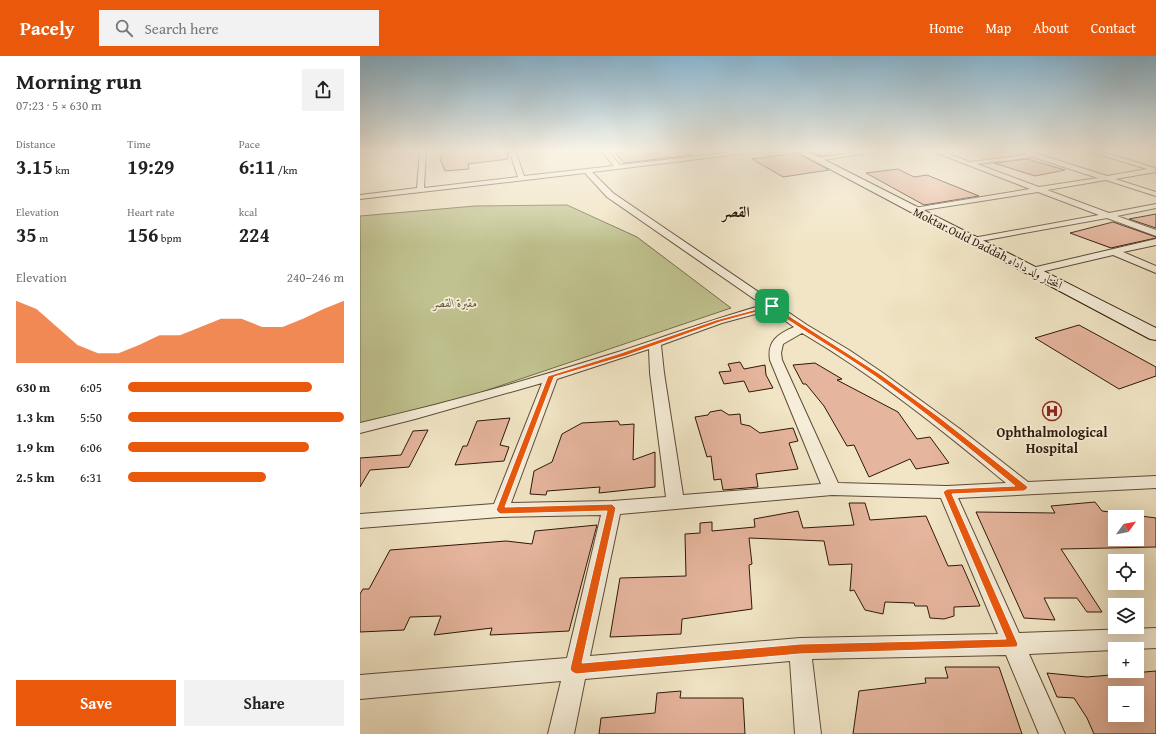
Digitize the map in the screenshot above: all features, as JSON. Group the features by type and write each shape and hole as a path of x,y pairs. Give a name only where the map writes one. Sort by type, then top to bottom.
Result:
{"main road":[{"name":"Moktar Ould Daddah المختار ولد داداه","path":"860,182 1156,335"}],"street":[{"path":"420,190 421,182"},
{"path":"360,197 498,182"},
{"path":"597,182 610,195 803,328 845,353 878,376 943,424 1024,488"},
{"path":"1021,182 1153,230"},
{"path":"914,210 1091,182"},
{"path":"1116,182 1156,194"},
{"path":"973,241 1156,206"},
{"path":"1032,271 1156,242"},
{"path":"1114,252 1156,270"},
{"path":"360,428 417,414 551,376 655,344 718,321 772,306"},
{"path":"803,328 783,337 776,343 774,350 776,360 832,489"},
{"path":"655,344 657,373 675,502"},
{"path":"500,510 551,376"},
{"path":"360,521 500,510 612,508 832,489 947,492 1156,482"},
{"path":"947,492 1052,734"},
{"path":"561,734 612,508"},
{"path":"360,687 800,649 1013,644 1156,638"},
{"path":"800,649 808,734"}],"green space":[{"name":"مقبرة القصر","path":"567,205 637,237 731,308 458,400 360,423 360,216 475,206"}],"building":[{"path":"882,182 943,182 979,196 924,205"},
{"path":"1156,214 1156,228 1129,219"},
{"path":"1113,222 1156,238 1111,248 1070,233"},
{"path":"1079,325 1156,367 1156,376 1119,389 1035,338"},
{"path":"740,362 744,369 765,365 766,375 773,388 749,392 744,381 724,384 719,372 731,371 728,364"},
{"path":"815,363 842,379 837,380 898,412 917,439 930,437 949,463 916,469 910,459 869,477 854,445 847,446 824,406 806,384 803,384 793,365"},
{"path":"721,410 729,415 740,414 741,424 750,426 760,433 793,428 798,441 789,443 798,469 756,474 758,487 723,490 721,479 714,480 711,456 707,457 695,417 708,415 710,412"},
{"path":"510,418 500,445 509,447 504,461 455,465 463,446 467,446 477,421"},
{"path":"618,421 620,425 634,424 633,460 655,452 655,487 599,493 600,487 547,491 546,495 530,494 534,471 552,462 562,434 582,423"},
{"path":"428,430 409,467 370,470 360,487 360,458 401,455 413,431"},
{"path":"1095,502 1102,511 1108,512 1108,546 1144,546 1144,516 1156,518 1156,547 1061,549 1102,612 1087,612 1077,598 1044,598 1055,620 1024,618 976,512 1055,513 1051,506"},
{"path":"849,503 865,503 870,520 926,516 948,566 962,565 980,606 954,607 954,616 944,619 930,618 927,606 915,606 914,603 885,602 883,614 865,610 854,590 850,591 852,564 829,565 824,541 749,538 752,564 749,565 752,609 682,619 681,634 610,637 620,578 686,576 685,534 700,533 700,523 712,522 712,531 755,527 754,519 798,511 803,528 854,525"},
{"path":"597,525 569,631 490,635 492,628 434,635 441,616 410,617 404,630 360,632 360,594 363,589 369,589 390,550 506,541 532,544 535,531"},
{"path":"945,667 999,667 1022,734 853,734 859,691 926,683 925,678 948,678"},
{"path":"1156,671 1156,734 1094,734 1087,718 1074,698 1057,697 1047,673 1087,677 1108,675 1108,678 1144,678 1144,672"},
{"path":"681,691 680,698 743,698 745,734 599,734 601,718 655,713 657,693"}],"place":[{"name":"Ophthalmological Hospital","path":"1052,411"}],"district":[{"name":"القصر","path":"736,211"}],"route":[{"path":"772,306 803,328 845,353 878,376 937,419 1024,488 947,492 1013,644 800,649 576,669 612,508 500,510 551,376 655,344 718,321 772,306"}]}
